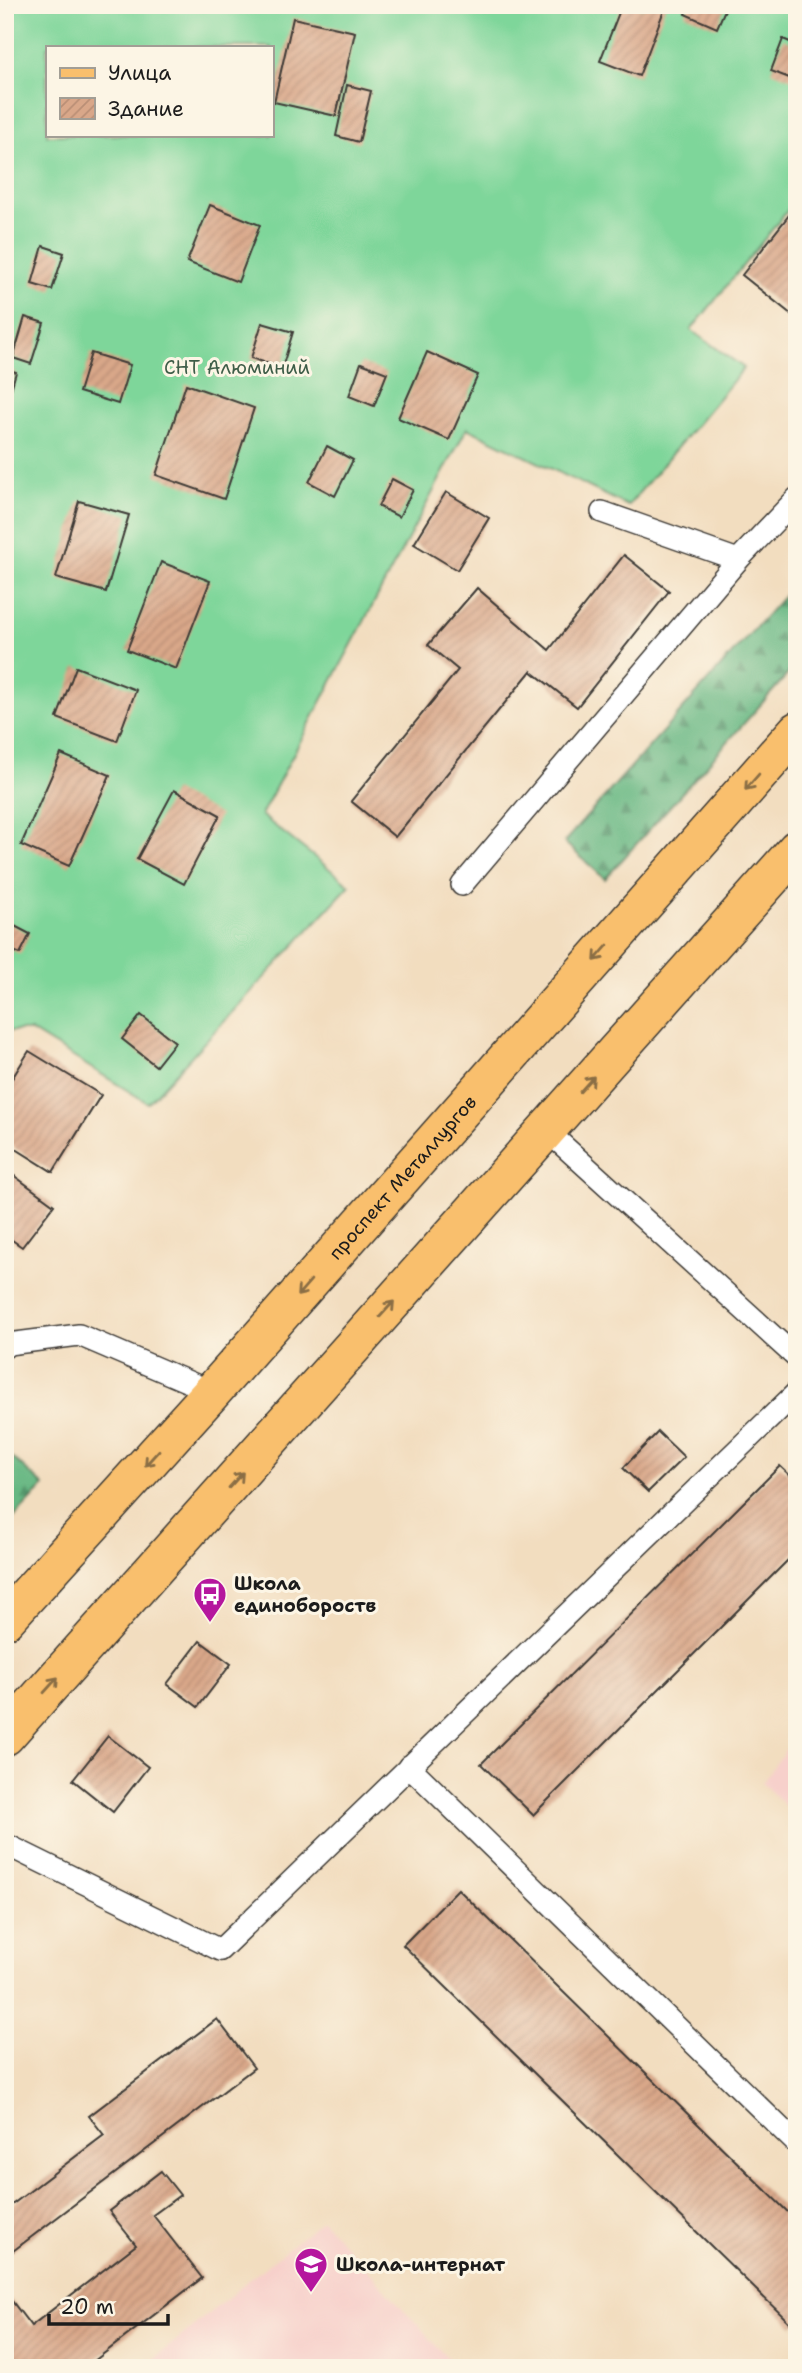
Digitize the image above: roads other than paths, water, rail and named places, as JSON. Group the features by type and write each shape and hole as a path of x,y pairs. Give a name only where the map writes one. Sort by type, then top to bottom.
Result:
{"main road":[{"name":"проспект Металлургов","path":"5,1620 212,1392 797,731"},
{"path":"5,1736 797,849"}],"lane":[{"path":"462,885 738,560 797,498"},
{"path":"602,512 738,560"},
{"path":"546,1130 797,1358"},
{"path":"5,1347 8,1344 79,1335 212,1392"},
{"path":"5,1844 220,1950 797,1392"},
{"path":"409,1766 797,2144"}],"place":[{"name":"Школа единобороств","path":"210,1624"},
{"name":"Школа-интернат","path":"311,2294"}],"park label":[{"name":"СНТ Алюминий","path":"237,367"}]}
